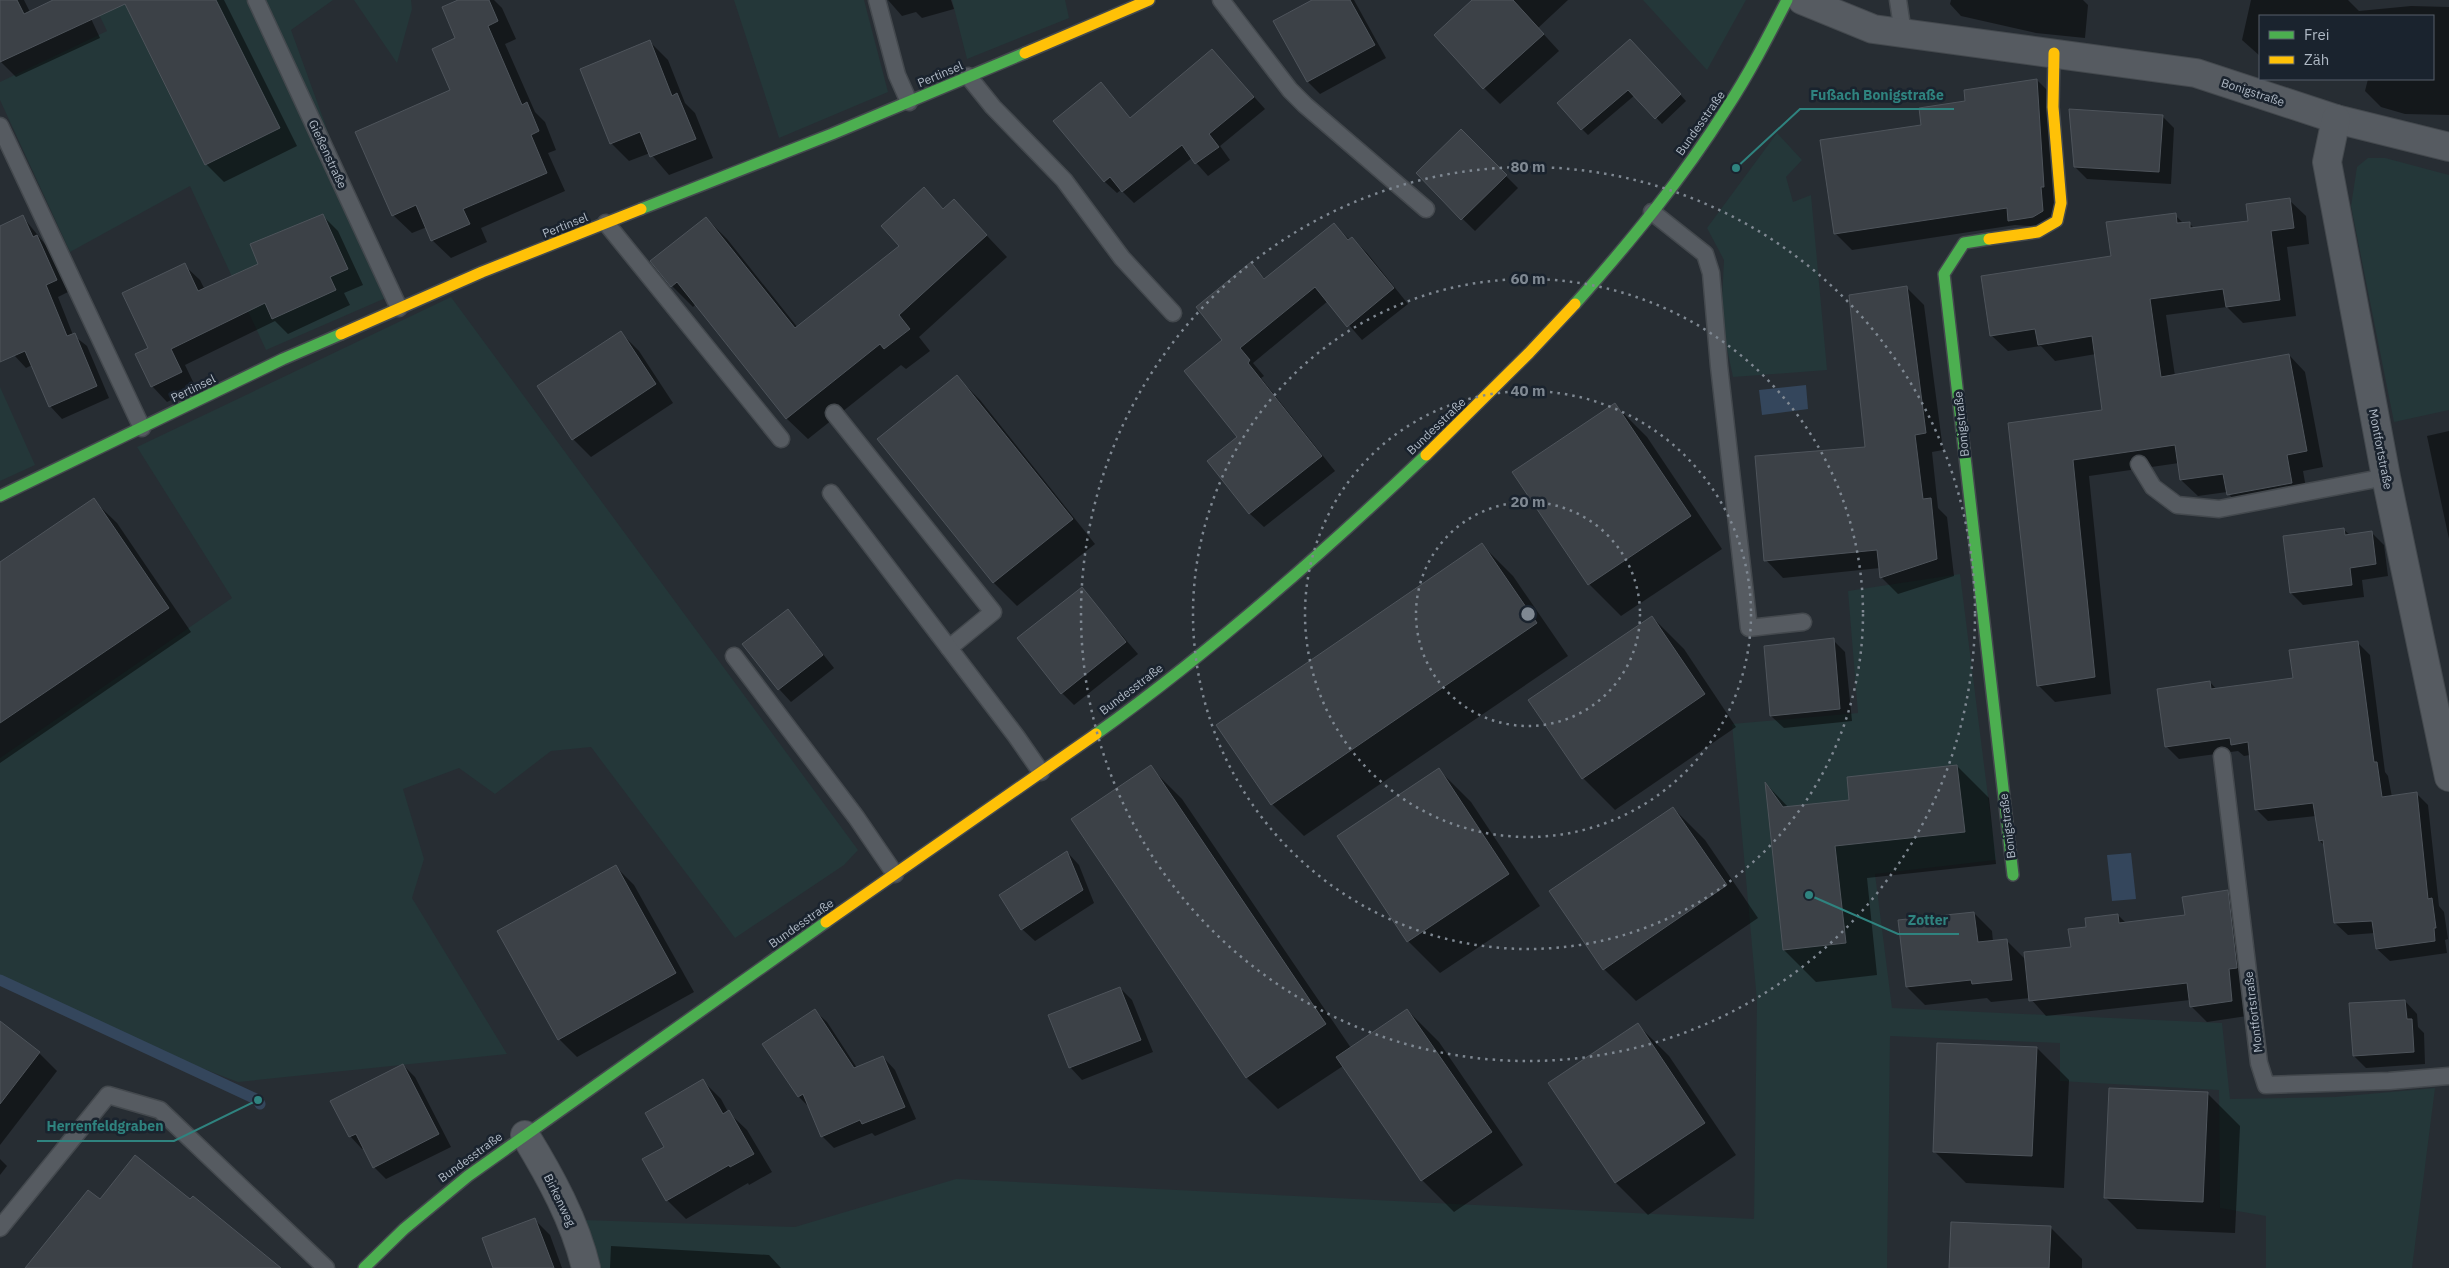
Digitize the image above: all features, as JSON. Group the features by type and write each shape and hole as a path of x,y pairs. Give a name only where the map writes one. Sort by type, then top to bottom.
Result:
{"street":[{"name":"Pertinsel","path":"0,496 283,359 482,272 909,102 1149,0"},
{"name":"Bundesstraße","path":"364,1268 390,1241 443,1194 593,1084 1132,707 1258,606 1401,480 1538,345 1590,288 1652,212 1718,124 1767,43 1787,0"},
{"name":"Bonigstraße","path":"1802,0 1873,29 2054,52 2196,73 2336,119 2449,147"},
{"name":"Bonigstraße","path":"2013,875 1944,274 1964,243 2038,232 2057,221 2061,203 2053,107 2054,52"},
{"name":"Montfortstraße","path":"2336,119 2327,162 2386,477 2449,777"},
{"name":"Birkenweg","path":"525,1135 540,1159 579,1239 586,1268"}],"lane":[{"name":"Gießenstraße","path":"256,0 399,308"},
{"path":"877,0 897,75 909,102"},
{"path":"1221,0 1290,90 1426,209"},
{"path":"1898,0 1903,33"},
{"path":"968,76 993,107 1064,180 1122,258 1173,313"},
{"path":"0,126 142,428"},
{"path":"1652,212 1705,254 1711,273 1719,366 1749,628 1803,622"},
{"path":"606,223 781,439"},
{"path":"834,413 994,612 949,648"},
{"path":"2139,464 2153,487 2177,505 2220,509 2386,477"},
{"path":"831,493 1016,736 1041,772"},
{"path":"734,656 856,817 895,874"},
{"name":"Montfortstraße","path":"2222,756 2259,1063 2266,1085 2388,1081 2449,1076"},
{"path":"0,1228 108,1095 160,1110 326,1268"}],"shaded area":[{"path":"92,0 333,0 291,30 388,297 266,350 190,186 70,252 0,100 0,82 107,31"},
{"path":"354,0 411,0 412,9 397,63"},
{"path":"734,0 864,0 888,92 779,138"},
{"path":"952,0 1065,0 1069,18 967,59"},
{"path":"1643,0 1746,0 1707,70"},
{"path":"1777,133 1802,160 1786,177 1793,202 1811,195 1827,370 1733,377 1721,320 1724,260 1707,228"},
{"path":"2368,158 2385,158 2449,175 2449,410 2394,422 2351,206 2357,167"},
{"path":"451,297 858,850 844,865 735,938 591,747 551,751 495,794 459,768 403,789 424,859 412,898 507,1054 238,1082 183,1061 0,976 0,758 232,598 137,447"},
{"path":"0,387 35,465 0,481"},
{"path":"1960,574 1996,860 1875,874 1892,1008 2222,1023 2230,1099 2335,1097 2435,1088 2412,1268 2266,1268 2266,1216 2220,1208 2219,1090 2060,1081 2060,1043 1890,1036 1887,1268 597,1268 583,1220 795,1227 956,1179 1754,1219 1757,1001 1732,724 1858,713 1848,591"}],"water":[{"path":"1806,385 1808,409 1762,415 1759,390"},
{"path":"2131,853 2136,899 2112,901 2107,855"}],"building":[{"path":"0,0 17,0 24,14 53,0 216,0 280,128 205,165 125,4 0,62"},
{"path":"458,0 489,0 498,21 488,26 522,105 527,102 539,131 531,135 547,173 463,209 470,224 431,241 416,205 392,216 355,132 450,90 432,49 455,38 442,7"},
{"path":"1312,0 1350,0 1375,45 1307,82 1273,21"},
{"path":"1472,0 1513,0 1544,34 1483,89 1434,35"},
{"path":"1630,39 1681,94 1655,119 1628,90 1581,130 1557,103"},
{"path":"650,40 672,96 677,93 696,139 650,157 640,132 610,144 580,69"},
{"path":"1212,49 1254,97 1209,134 1219,147 1195,164 1182,145 1122,192 1110,177 1104,182 1053,121 1101,82 1130,118"},
{"path":"2037,79 2044,187 2041,187 2043,211 2033,217 2008,221 2007,208 1834,234 1820,140 1921,125 1919,108 1965,101 1964,90"},
{"path":"2069,109 2163,115 2159,172 2074,167"},
{"path":"1461,129 1507,175 1461,220 1416,173"},
{"path":"924,187 943,209 954,199 987,235 899,315 910,329 884,349 880,344 786,419 677,282 671,287 650,261 706,217 795,328 899,246 881,226"},
{"path":"2290,198 2294,228 2271,231 2280,300 2226,307 2223,289 2150,299 2161,377 2289,354 2307,451 2287,455 2292,483 2227,495 2223,474 2180,480 2175,445 2073,460 2095,677 2037,686 2008,423 2102,410 2092,336 2038,345 2035,329 1990,336 1981,276 2111,256 2106,222 2176,213 2177,223 2190,222 2190,228 2248,221 2246,204"},
{"path":"323,214 348,269 330,277 336,290 272,319 265,303 171,349 182,372 151,387 135,354 148,348 122,293 185,263 198,291 258,264 250,244"},
{"path":"23,215 33,237 37,235 57,280 46,285 67,336 75,333 97,386 49,407 25,351 0,362 0,226"},
{"path":"1334,223 1348,240 1352,237 1394,288 1347,327 1315,287 1240,348 1250,360 1248,363 1322,456 1249,514 1207,461 1237,437 1184,371 1222,340 1196,307 1251,262 1264,279"},
{"path":"1907,286 1926,433 1915,435 1923,499 1931,498 1937,559 1880,578 1877,550 1764,561 1755,456 1865,447 1849,295"},
{"path":"621,331 656,384 572,440 537,386"},
{"path":"957,375 1073,519 993,583 877,439"},
{"path":"1615,403 1691,516 1588,585 1512,472"},
{"path":"94,498 169,608 0,723 0,562"},
{"path":"2344,528 2345,535 2372,531 2376,564 2350,568 2352,585 2290,593 2283,536"},
{"path":"1482,543 1537,623 1271,805 1216,725"},
{"path":"1082,587 1126,642 1061,694 1017,638"},
{"path":"788,609 823,655 778,690 742,644"},
{"path":"1652,616 1705,694 1582,779 1528,700"},
{"path":"1834,638 1840,709 1770,716 1764,646"},
{"path":"2358,641 2374,762 2377,762 2382,797 2417,792 2428,899 2432,898 2436,928 2434,928 2435,941 2376,949 2372,921 2334,923 2323,840 2319,841 2313,803 2255,810 2248,742 2231,745 2230,738 2165,747 2157,689 2210,681 2211,689 2293,678 2289,650"},
{"path":"1151,765 1326,1024 1246,1078 1071,819"},
{"path":"1957,765 1965,832 1835,846 1846,943 1783,950 1765,782 1783,807 1849,800 1847,777"},
{"path":"1439,768 1509,874 1407,942 1337,836"},
{"path":"1673,807 1727,885 1603,970 1549,891"},
{"path":"1067,851 1083,890 1021,930 999,895"},
{"path":"616,865 676,973 558,1040 497,931"},
{"path":"2228,890 2237,968 2229,969 2232,1001 2190,1007 2187,983 2029,1001 2024,952 2071,947 2068,929 2086,927 2085,918 2118,914 2119,923 2185,915 2182,897"},
{"path":"1974,912 1978,942 2007,939 2012,980 1972,984 1971,980 1906,987 1898,920"},
{"path":"1120,987 1141,1040 1069,1068 1048,1015"},
{"path":"2405,1000 2407,1019 2412,1019 2414,1052 2353,1056 2349,1003"},
{"path":"815,1009 854,1068 883,1056 905,1107 862,1124 860,1120 821,1137 803,1094 798,1097 762,1044"},
{"path":"1407,1009 1492,1132 1421,1181 1336,1057"},
{"path":"0,1021 40,1052 0,1104"},
{"path":"1638,1023 1705,1123 1615,1183 1548,1083"},
{"path":"1937,1043 2037,1047 2032,1156 1933,1152"},
{"path":"403,1064 439,1134 373,1168 356,1134 349,1137 330,1101"},
{"path":"703,1079 723,1114 729,1110 754,1154 730,1167 729,1165 666,1201 642,1159 664,1147 645,1113"},
{"path":"2109,1088 2208,1092 2203,1202 2104,1198"},
{"path":"135,1155 190,1199 193,1196 281,1268 25,1268 88,1190 100,1199"},
{"path":"535,1218 554,1268 493,1268 482,1238"},
{"path":"1951,1222 2051,1226 2049,1268 1949,1268"}],"waterway":[{"path":"0,980 258,1100 260,1104"}],"traffic: fast":[{"path":"1575,304 1635,234 1692,160 1743,82 1787,0"},
{"path":"641,209 832,134 1025,53"},
{"path":"1989,239 1964,243 1944,274 2013,875"},
{"path":"0,496 283,359 341,334"},
{"path":"1096,734 1182,669 1266,600 1347,529 1426,455"},
{"path":"364,1268 404,1229 468,1176 826,922"}],"traffic: slow":[{"path":"1025,53 1149,0"},
{"path":"1989,239 2038,232 2057,221 2061,203 2053,107 2054,53"},
{"path":"341,334 482,272 641,209"},
{"path":"1426,455 1529,353 1575,304"},
{"path":"826,922 1096,734"}],"place":[{"name":"Fußach Bonigstraße","path":"1736,168"},
{"name":"Zotter","path":"1809,895"},
{"name":"Herrenfeldgraben","path":"258,1100"}]}
